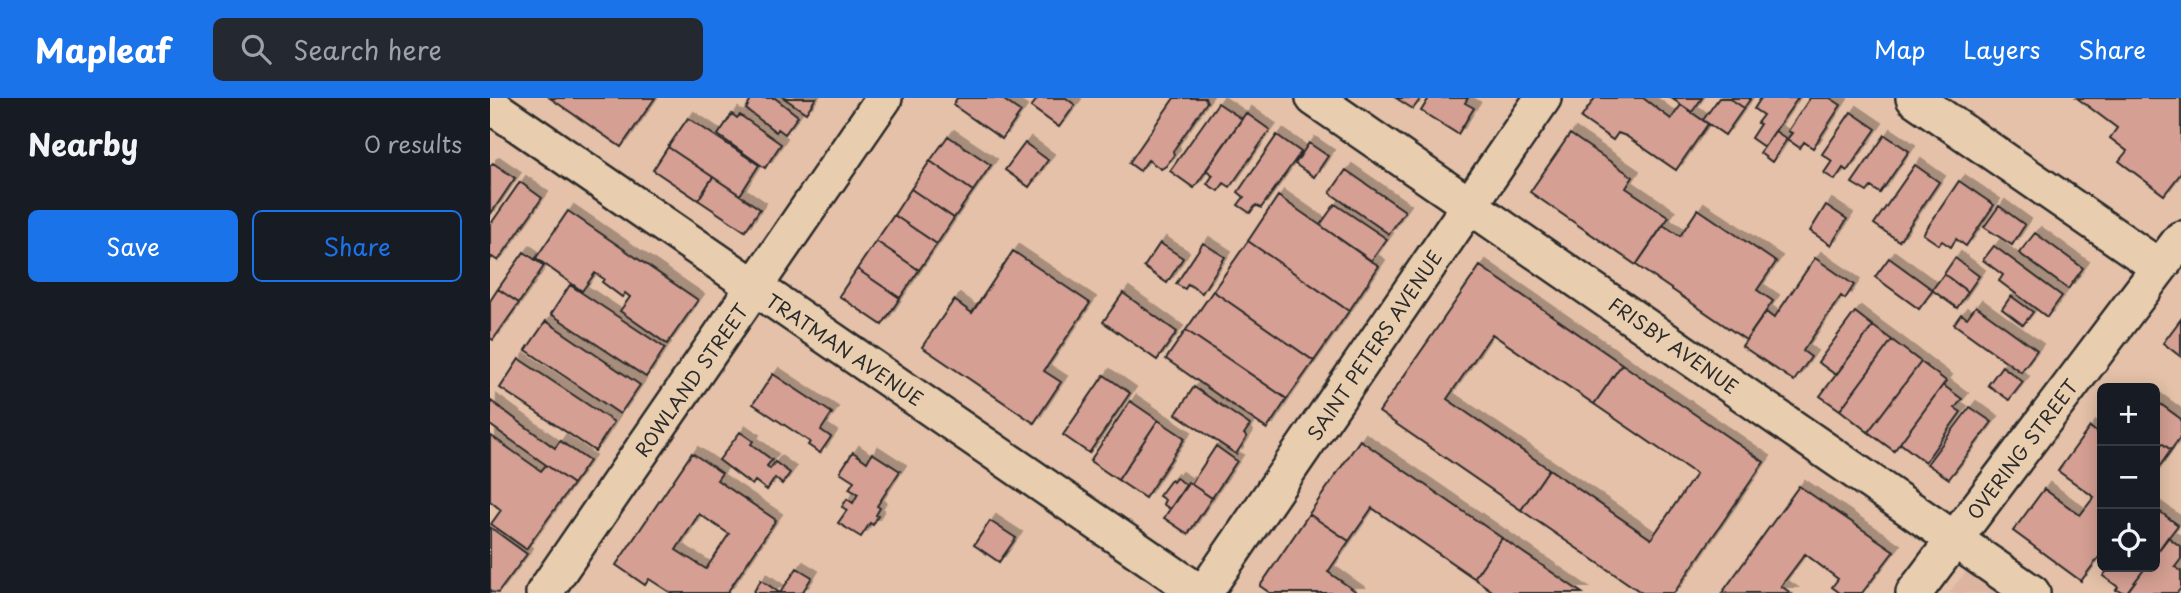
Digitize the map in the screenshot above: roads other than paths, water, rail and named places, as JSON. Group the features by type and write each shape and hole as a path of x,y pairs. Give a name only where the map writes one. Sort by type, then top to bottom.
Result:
{"street":[{"name":"ROWLAND STREET","path":"544,593 884,98"},
{"name":"FRISBY AVENUE","path":"1314,98 2032,593"},
{"name":"SAINT PETERS AVENUE","path":"1202,593 1543,98"},
{"path":"1913,98 2159,267"},
{"name":"TRATMAN AVENUE","path":"490,105 1202,593"},
{"name":"OVERING STREET","path":"1914,593 2181,239"}]}
